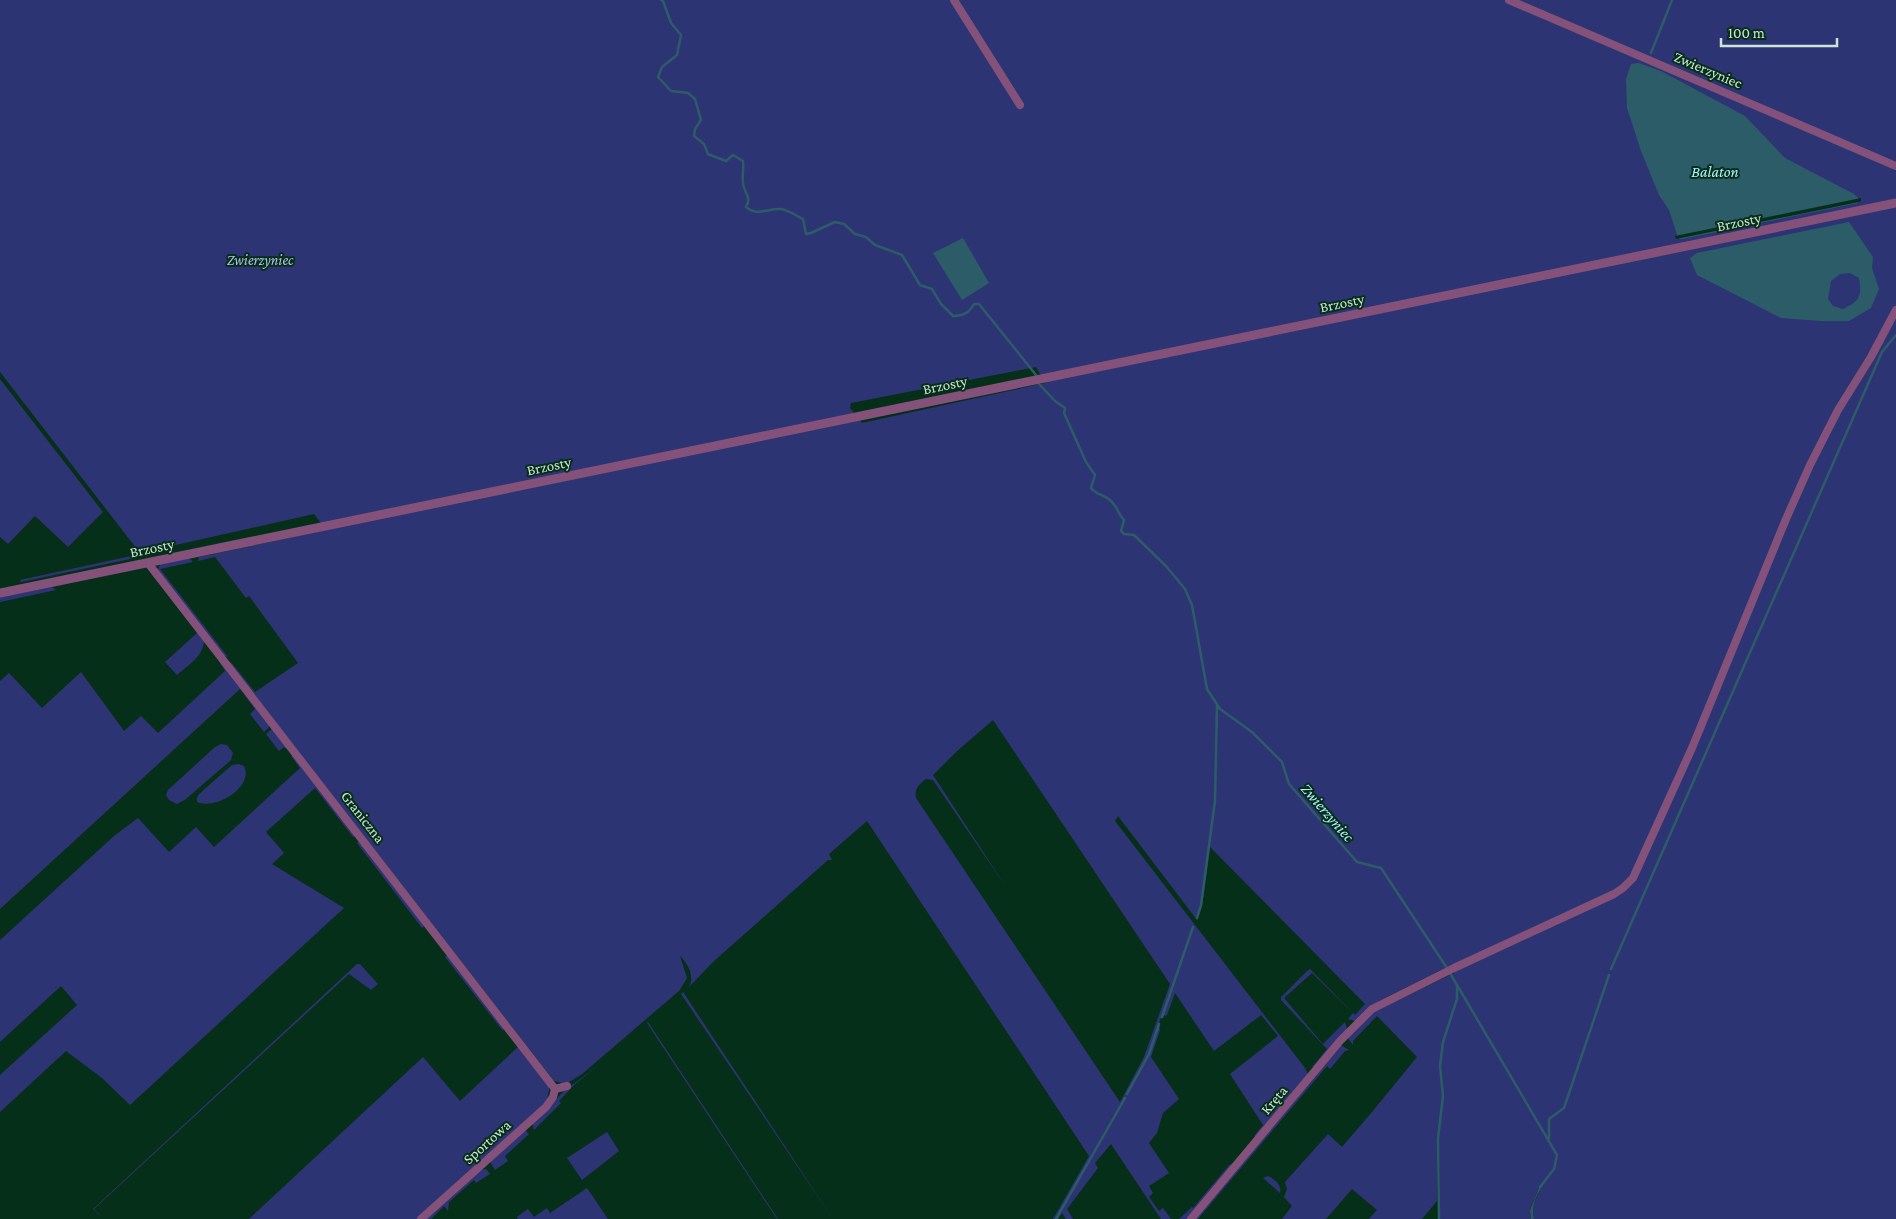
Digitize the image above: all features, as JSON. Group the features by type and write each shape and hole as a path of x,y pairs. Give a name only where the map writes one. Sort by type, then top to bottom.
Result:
{"street":[{"path":"954,0 1020,105"},
{"name":"Zwierzyniec","path":"1510,0 1896,166"},
{"name":"Brzosty","path":"0,593 1896,203"},
{"name":"Kręta","path":"1191,1219 1340,1041 1364,1016 1382,1002 1614,894 1634,878 1696,740 1810,465 1838,410 1872,357 1896,310"},
{"name":"Graniczna","path":"148,563 555,1089"},
{"path":"555,1089 567,1086"},
{"name":"Sportowa","path":"421,1219 546,1107 553,1097 555,1089"}],"green space":[{"path":"0,0 1896,0 1896,1219 1534,1219 1536,1197 1543,1186 1541,1183 1530,1209 1531,1219 1440,1219 1439,1137 1437,1139 1437,1201 1422,1219 1369,1219 1377,1210 1352,1189 1326,1219 1282,1219 1292,1206 1284,1197 1287,1189 1285,1182 1328,1134 1342,1147 1417,1057 1377,1016 1353,1041 1353,1045 1347,1037 1373,1012 1454,973 1449,966 1379,1001 1355,1021 1348,1019 1353,1013 1312,973 1284,998 1323,1044 1345,1022 1347,1029 1315,1067 1312,1067 1327,1049 1281,1000 1281,997 1310,969 1355,1015 1365,1004 1210,847 1202,907 1197,920 1118,816 1115,821 1308,1074 1256,1137 1254,1136 1263,1125 1230,1074 1278,1036 1261,1015 1214,1051 1175,993 1167,1015 1161,1017 1160,1030 1151,1057 1179,1099 1163,1113 1157,1133 1149,1143 1169,1173 1149,1186 1153,1193 1149,1197 1159,1211 1163,1208 1171,1219 1161,1219 1111,1144 1095,1163 1098,1168 1067,1209 1073,1219 1066,1219 1062,1213 1058,1219 1053,1219 1089,1156 867,821 829,854 832,860 828,860 714,961 689,987 691,983 690,970 680,956 687,978 679,991 582,1074 566,1084 554,1081 231,665 231,662 255,692 298,663 249,596 246,598 215,557 198,561 199,557 326,530 314,514 140,553 0,372","holes":["1036,367 1045,383 862,423 850,408 851,403","993,720 1170,984 1144,1057 1120,1102 916,798 916,792 920,785 926,779 933,780 1006,887 933,775"]},
{"path":"0,379 103,512 68,547 35,516 8,544 0,537"},
{"path":"136,555 135,558 21,582 20,580"},
{"path":"189,558 193,562 160,569 228,657 223,655 158,570 160,564"},
{"path":"52,587 56,590 0,602 0,597"},
{"path":"166,593 204,641 198,656 177,675 165,662 197,633"},
{"path":"220,663 222,663 270,726 264,732 250,714 255,709 240,689 0,909 0,681 9,673 42,708 81,672 124,731 141,716 158,733 225,671"},
{"path":"273,728 286,749 284,747 279,751 266,734"},
{"path":"221,744 227,745 233,753 231,760 186,799 177,804 169,800 166,795 168,790 215,747"},
{"path":"291,756 293,756 355,835 353,837 315,788 266,832 284,853 272,864 344,908 130,1105 102,1078 66,1051 0,1112 0,1075 77,1005 61,986 0,1042 0,940 114,836 138,818 169,852 196,827 214,847 300,768"},
{"path":"239,764 244,766 246,774 244,782 239,789 223,800 214,803 205,804 197,802 199,794 232,765"},
{"path":"360,841 425,925 422,928 357,843"},
{"path":"447,955 504,1027 503,1031 445,957"},
{"path":"357,964 360,964 378,984 371,990 349,974 94,1209 104,1219 93,1209"},
{"path":"683,992 833,1219 681,994"},
{"path":"648,1022 778,1219 647,1023"},
{"path":"1341,1045 1349,1050 1345,1051 1330,1069 1372,1112 1327,1066 1198,1219 1194,1219"},
{"path":"519,1046 549,1086 546,1103 417,1219 249,1219 423,1057 460,1101"},
{"path":"599,1065 575,1084 559,1101 561,1103 534,1130 532,1124 564,1091"},
{"path":"525,1130 529,1134 505,1156 508,1161 495,1170 490,1162"},
{"path":"607,1132 619,1151 582,1180 567,1158"},
{"path":"1230,1164 1232,1166 1187,1219 1179,1219 1193,1208"},
{"path":"486,1169 490,1174 476,1183 474,1180 449,1202 448,1211 444,1206 431,1219 426,1219 480,1170"},
{"path":"1268,1176 1280,1187 1280,1193 1263,1178"},
{"path":"587,1188 608,1219 517,1219 518,1216 528,1209 534,1217 547,1208 550,1213"}],"water":[{"name":"Balaton","path":"1639,63 1661,71 1745,116 1785,158 1854,194 1858,198 1858,203 1682,239 1678,238 1669,210 1659,195 1641,151 1627,108 1626,79 1631,64"},
{"path":"1849,222 1873,257 1872,268 1879,289 1871,308 1849,321 1781,318 1697,275 1690,258 1697,253","holes":["1850,273 1859,278 1860,294 1856,300 1843,309 1833,306 1828,299 1831,281 1840,274"]},
{"path":"963,238 989,283 962,300 933,253"},
{"path":"1541,1183 1543,1186 1536,1197 1534,1219 1531,1219 1530,1210"}],"pier":[{"path":"1861,198 1859,202 1676,239 1675,236"}],"waterway":[{"name":"Zwierzyniec","path":"661,0 671,23 681,35 677,55 662,67 658,77 671,91 688,93 695,99 701,120 695,129 694,136 704,144 708,154 726,161 733,155 743,161 743,183 748,198 746,207 758,212 776,209 789,212 803,219 806,234 835,222 844,224 855,234 866,237 875,245 902,255 920,285 932,289 941,304 953,316 965,313 974,304 979,304 1036,375"},
{"path":"1651,53 1672,0"},
{"path":"1611,969 1882,352 1896,335"},
{"name":"Zwierzyniec","path":"1039,384 1055,401 1065,408 1064,413 1086,462 1095,475 1091,488 1116,506 1124,520 1121,531 1124,534 1134,535 1166,566 1185,589 1192,605 1207,689 1220,709 1252,732 1282,762 1289,784 1357,862 1381,868 1447,968 1557,1155 1554,1169 1540,1187"},
{"path":"1197,918 1201,905 1215,801 1217,704"},
{"path":"1162,1017 1193,927"},
{"path":"1549,1138 1549,1119 1564,1108 1609,975"},
{"path":"1439,1219 1438,1138 1443,1096 1440,1066 1443,1042 1457,999 1457,986"},
{"path":"1127,1094 1149,1054 1159,1024"},
{"path":"1056,1219 1125,1098"}]}
